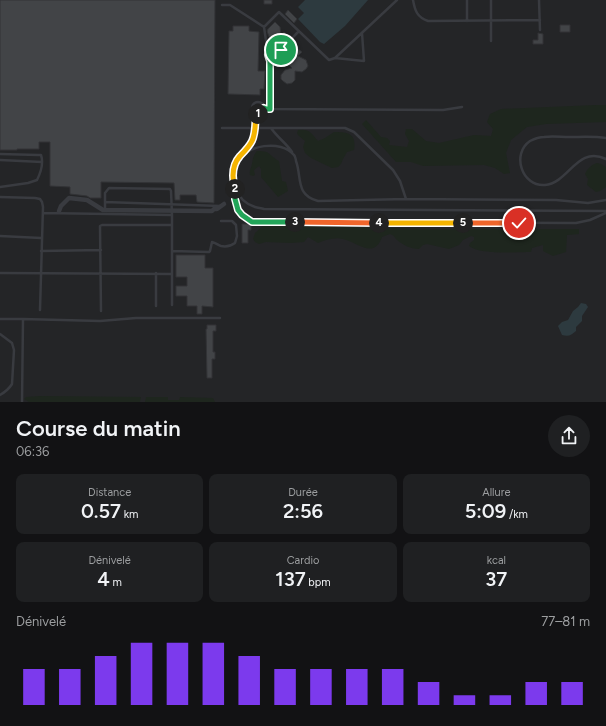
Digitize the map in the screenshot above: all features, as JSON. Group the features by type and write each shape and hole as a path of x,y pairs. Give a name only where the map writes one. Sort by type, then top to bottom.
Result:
{"street":[{"path":"59,210 69,198 87,200 105,212 172,213 212,211 222,205"}],"lane":[{"path":"335,58 397,0"},
{"path":"413,0 414,8 418,15 422,19 428,21 540,20"},
{"path":"467,0 467,21"},
{"path":"491,0 491,41"},
{"path":"539,0 540,30"},
{"path":"222,5 230,5 264,27 270,61 270,109"},
{"path":"264,27 279,12 329,60 335,58 364,61 362,33"},
{"path":"268,55 281,50 299,31"},
{"path":"462,107 443,110 266,109 261,103 255,103 252,108 256,114 252,141 238,160 233,173 236,190 246,203 256,208 264,209 606,212"},
{"path":"256,114 262,112 264,108"},
{"path":"222,128 345,128 354,132 393,170 400,181 406,199"},
{"path":"271,128 294,155 298,164 299,179 302,190 308,197 313,199 326,201 406,199 556,200 588,203 606,200"},
{"path":"606,138 544,137 533,140 522,149 520,164 528,179 545,185 561,178 576,163 585,157 596,156 606,159"},
{"path":"243,154 252,149 272,145 281,147 294,155"},
{"path":"0,154 38,154 41,155 42,162 41,171 37,180 28,183 0,187"},
{"path":"0,160 42,162"},
{"path":"43,213 105,212 105,193 109,188 170,190 172,204 172,305"},
{"path":"236,190 235,199 238,210 252,222 576,223 590,220 606,212"},
{"path":"0,197 40,199 42,202 43,213 40,310"},
{"path":"105,202 222,205"},
{"path":"172,251 209,252 213,242 221,246 230,246 235,244 237,236 234,222 221,221"},
{"path":"101,311 101,225 172,224"},
{"path":"0,236 42,238"},
{"path":"41,251 101,250"},
{"path":"0,273 172,274"},
{"path":"156,273 156,306"},
{"path":"0,319 100,321 136,318 220,318"},
{"path":"22,402 23,319"},
{"path":"0,334 12,343 14,350 12,384 10,388 0,395"}],"shaded area":[{"path":"0,0 606,0 606,402 0,402"},
{"path":"305,0 368,0 345,26 324,44 320,42 298,19 304,13 298,7"},
{"path":"606,105 606,122 546,124 527,127 511,140 506,153 510,173 504,174 495,168 484,165 423,166 411,162 396,162 362,124 366,120 381,137 387,138 390,141 389,145 407,147 409,141 405,134 406,129 412,129 426,141 439,143 474,135 491,136 493,129 487,122 490,114 501,109"},
{"path":"298,130 310,132 318,141 334,132 347,133 354,140 354,150 347,152 338,167 332,168 311,158 305,153 303,147 305,141 298,135"},
{"path":"257,151 268,153 279,161 282,181 286,182 288,191 278,197 261,177 261,169 259,166 254,170 255,175 250,175 253,158"},
{"path":"597,163 606,167 606,187 596,192 587,185 588,179 585,174 590,167"},
{"path":"264,225 431,229 579,229 579,234 567,235 566,252 553,256 543,251 543,245 532,248 531,252 481,251 469,246 474,240 474,237 471,236 463,240 459,245 449,249 427,244 423,245 419,249 413,248 402,244 390,234 382,237 379,244 370,249 340,238 318,243 308,237 304,242 266,242 259,244 253,239 255,233"},
{"path":"581,303 586,304 588,307 582,316 582,321 576,327 576,331 573,334 568,336 562,335 558,326 562,322 568,320 573,311"},
{"path":"26,397 141,397 140,402 29,402 24,399"},
{"path":"146,397 168,397 168,400 179,400 180,397 213,398 215,402 145,402"}],"building":[{"path":"0,0 215,0 214,203 197,202 196,195 180,195 180,200 175,200 174,183 101,182 101,198 90,198 87,196 70,194 70,187 50,186 50,142 39,142 39,149 0,150"},
{"path":"264,0 272,0 272,4 264,4"},
{"path":"288,10 297,19 294,23 285,14"},
{"path":"275,22 280,27 281,35 284,32 289,38 278,47 273,42 276,40 269,37 267,31"},
{"path":"560,25 570,25 570,32 560,32"},
{"path":"233,26 249,26 249,31 259,32 258,71 265,71 264,89 260,89 260,95 228,94 229,31 233,31"},
{"path":"538,33 543,34 543,44 533,44 533,40 538,40"},
{"path":"293,47 295,50 297,48 302,52 298,56 306,60 308,66 302,72 295,71 295,80 292,83 287,84 281,79 281,75 285,70 292,68 281,57 284,54 281,51 285,48 289,52"},
{"path":"242,224 251,224 251,230 248,230 248,243 242,243"},
{"path":"176,255 205,255 205,268 213,268 213,307 202,306 202,314 197,314 197,306 187,306 187,296 176,296 176,286 187,286 187,277 176,277"},
{"path":"207,325 216,325 216,331 213,331 213,352 215,352 215,359 212,359 212,378 207,378"}],"route":[{"path":"281,50 268,55 270,61 270,109 264,108 262,112 256,114 252,141 240,156 234,169 233,178 236,190 235,199 239,213 252,222 519,223"}]}
